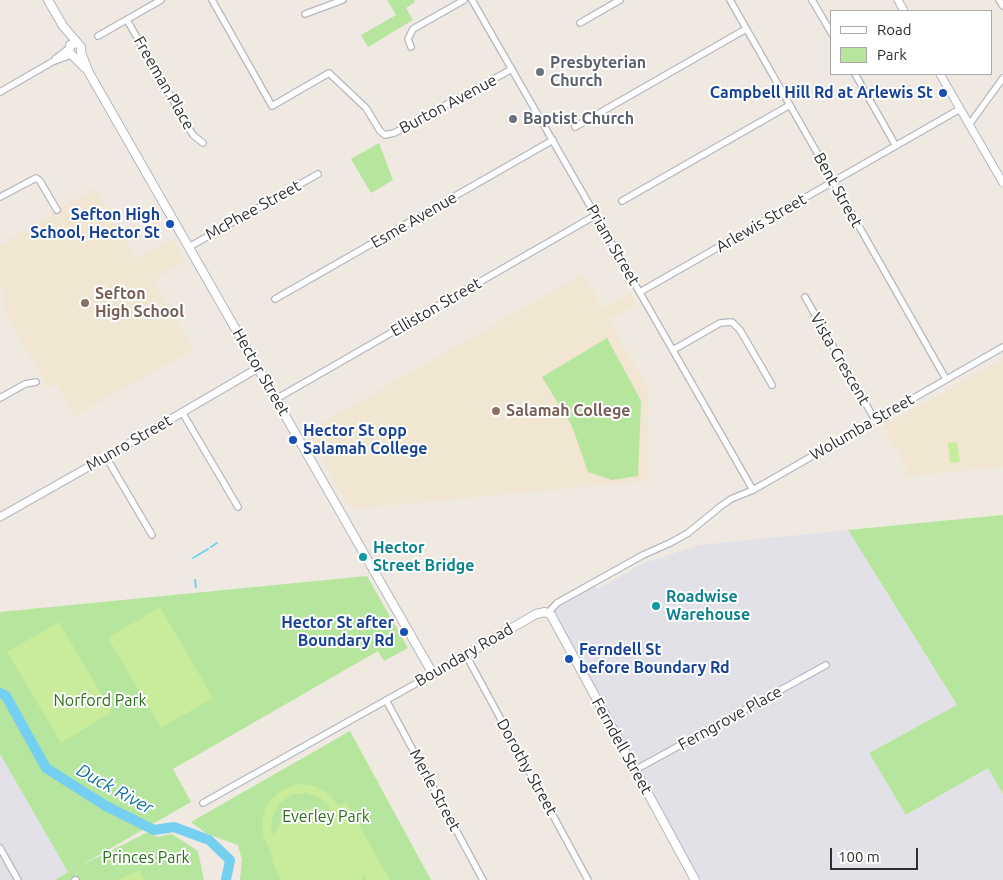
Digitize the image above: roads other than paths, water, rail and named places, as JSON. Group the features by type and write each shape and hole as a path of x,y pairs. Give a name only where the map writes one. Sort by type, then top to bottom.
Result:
{"main road":[{"name":"Hector Street","path":"48,0 63,26 73,50 88,71 434,674"},
{"name":"Boundary Road","path":"434,674 536,614 541,612 548,613"},
{"name":"Ferndell Street","path":"548,613 554,620 695,880"}],"street":[{"path":"98,36 161,0"},
{"name":"Burton Avenue","path":"212,0 272,106 329,72 366,108 380,132 388,136 512,69"},
{"path":"305,14 343,0"},
{"path":"411,47 408,39 413,29 464,0"},
{"name":"Priam Street","path":"472,0 753,490"},
{"path":"580,23 620,0"},
{"name":"Bent Street","path":"730,0 946,380"},
{"path":"812,0 830,31"},
{"path":"999,0 1003,6"},
{"name":"Freeman Place","path":"127,20 193,134 203,143"},
{"path":"575,126 746,28"},
{"path":"0,92 73,50"},
{"path":"856,75 896,146"},
{"path":"941,75 1003,183"},
{"path":"969,125 1003,78"},
{"path":"622,201 790,105"},
{"name":"Arlewis Street","path":"640,292 960,109"},
{"name":"Esme Avenue","path":"275,299 553,140"},
{"name":"McPhee Street","path":"189,247 318,174"},
{"path":"0,197 36,178 40,181 57,210"},
{"name":"Elliston Street","path":"276,399 596,215"},
{"name":"Vista Crescent","path":"805,297 875,420"},
{"path":"673,350 720,322 732,322 740,330 772,385"},
{"name":"Wolumba Street","path":"720,506 753,490 1003,347"},
{"name":"Munro Street","path":"0,517 258,368"},
{"path":"0,398 25,384 36,382"},
{"path":"182,412 238,507"},
{"path":"106,457 152,534"},
{"name":"Boundary Road","path":"548,613 557,603 643,555 688,533 720,506"},
{"name":"Dorothy Street","path":"466,655 588,880"},
{"name":"Ferngrove Place","path":"635,770 826,665"},
{"name":"Boundary Road","path":"203,804 434,674"},
{"name":"Merle Street","path":"386,700 483,880"},
{"path":"0,848 18,880"}],"waterway":[{"path":"211,547 217,543"},
{"path":"193,558 208,549"},
{"path":"195,580 196,587"},
{"name":"Duck River","path":"0,693 6,696 46,768 106,806 154,830 174,827 209,840 230,860 226,880"}],"place":[{"name":"Presbyterian Church","path":"540,72"},
{"name":"Campbell Hill Rd at Arlewis St","path":"943,93"},
{"name":"Baptist Church","path":"513,119"},
{"name":"Sefton High School, Hector St","path":"170,224"},
{"name":"Sefton High School","path":"85,303"},
{"name":"Salamah College","path":"496,411"},
{"name":"Hector St opp Salamah College","path":"293,440"},
{"name":"Hector Street Bridge","path":"363,557"},
{"name":"Roadwise Warehouse","path":"656,606"},
{"name":"Hector St after Boundary Rd","path":"404,632"},
{"name":"Ferndell St before Boundary Rd","path":"569,659"}],"park label":[{"name":"Norford Park","path":"100,701"},
{"name":"Everley Park","path":"326,817"},
{"name":"Princes Park","path":"146,858"}]}
